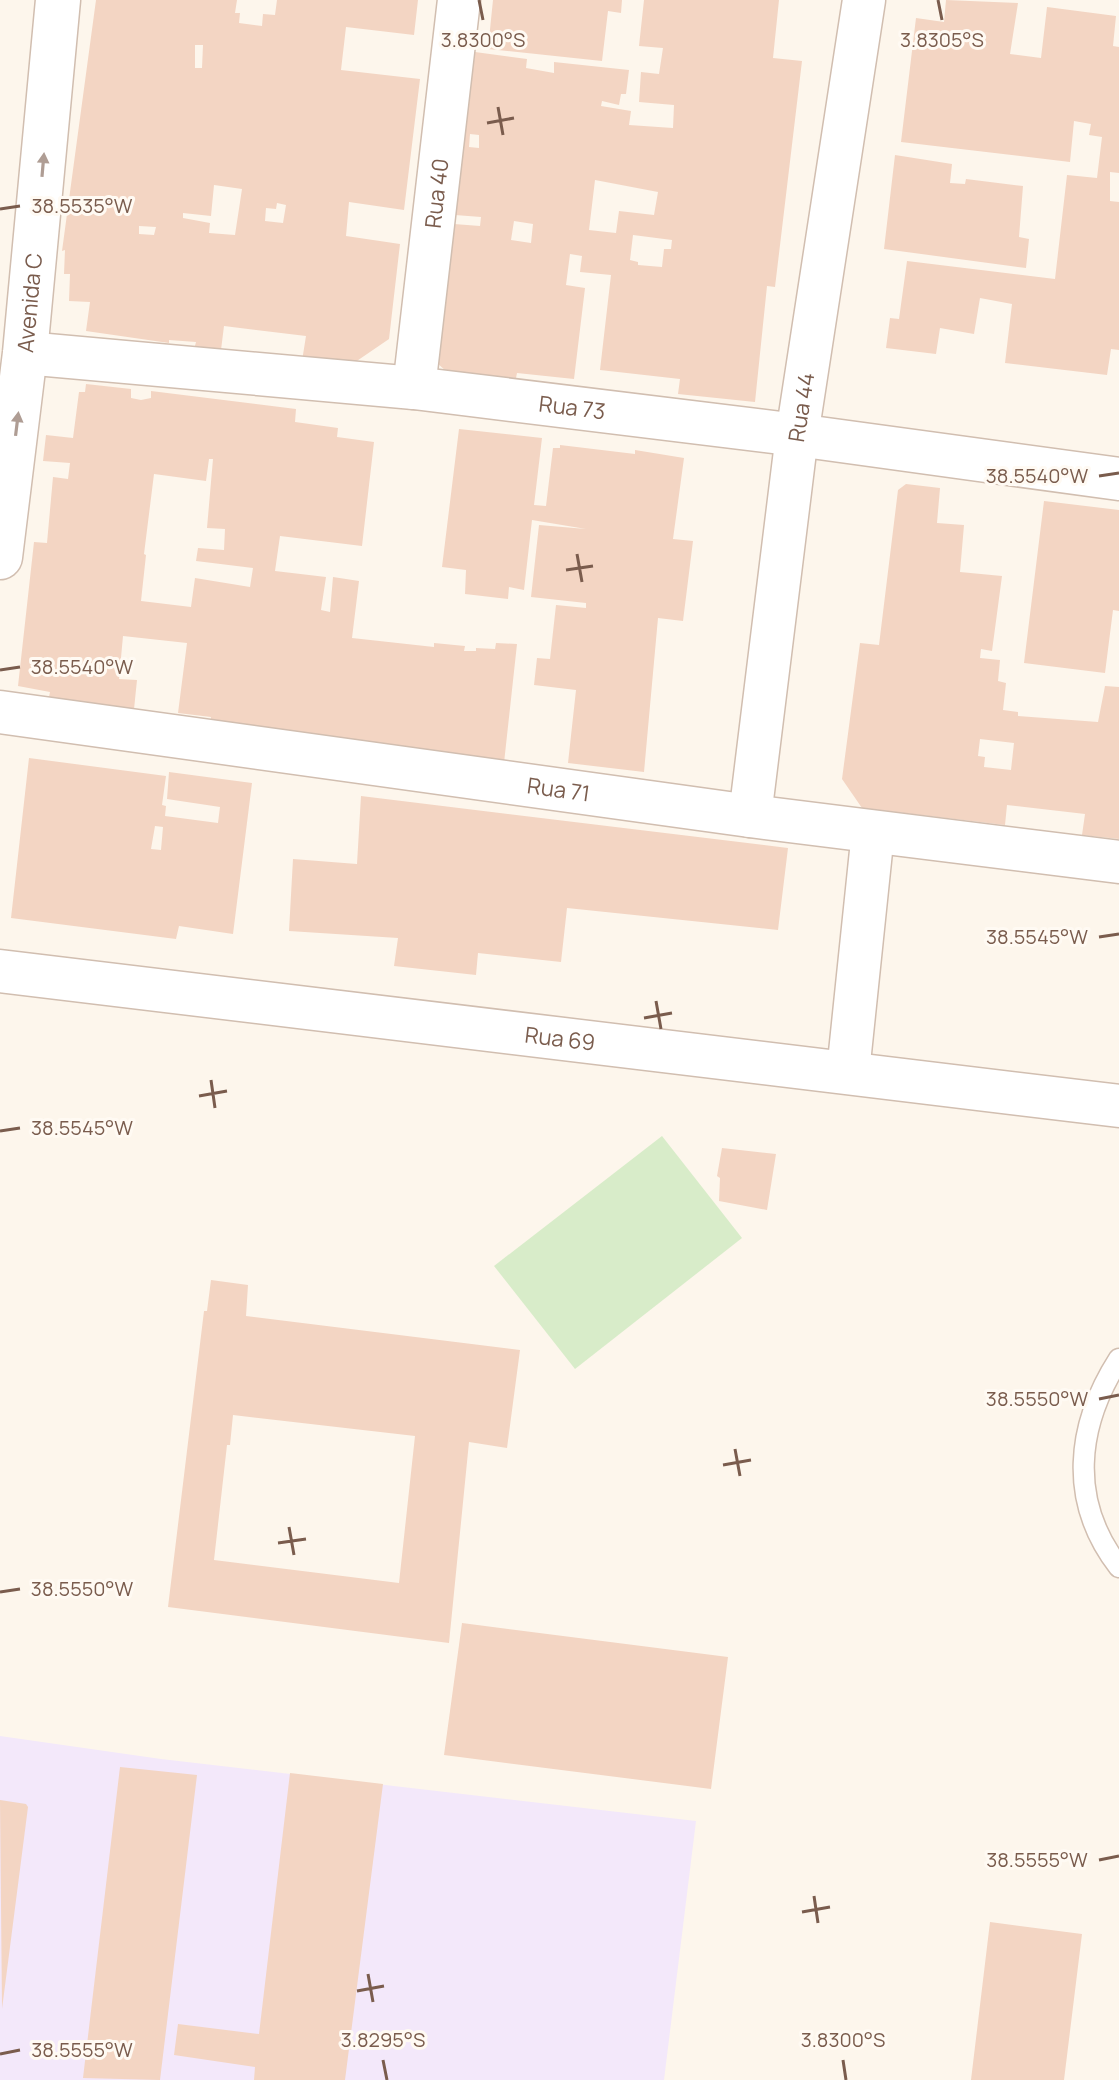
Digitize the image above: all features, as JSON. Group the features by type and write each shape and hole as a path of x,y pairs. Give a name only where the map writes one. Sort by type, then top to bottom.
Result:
{"street":[{"name":"Avenida C","path":"0,557 25,353 58,0"},
{"name":"Rua 40","path":"414,388 459,0"},
{"name":"Rua 44","path":"750,816 797,435 864,0"},
{"name":"Rua 73","path":"25,353 414,388 797,435 1119,479"},
{"name":"Rua 71","path":"0,712 750,816 1119,862"},
{"path":"848,1072 873,832"},
{"name":"Rua 69","path":"0,971 1119,1106"}],"lane":[{"path":"1119,1359 1101,1387 1083,1452 1085,1487 1093,1521 1107,1551 1119,1567"}],"shaded area":[{"path":"0,1736 161,1759 696,1821 664,2080 0,2080"}],"green space":[{"path":"662,1136 742,1238 575,1369 494,1266"}],"building":[{"path":"96,0 237,0 235,13 240,13 239,23 262,26 263,14 275,15 277,0 418,0 414,35 346,27 341,70 420,79 404,210 349,202 346,236 400,244 389,339 348,367 302,361 306,336 224,326 221,350 195,346 196,342 169,340 169,343 86,331 90,302 69,301 70,274 64,274 65,250 62,251","holes":["195,45 203,45 202,68 195,68","214,185 242,189 235,235 209,233 210,223 183,218 183,213 211,216","277,203 286,205 283,223 265,221 266,208 276,209","139,226 156,227 154,235 139,234"]},
{"path":"493,0 622,0 621,13 608,11 602,61 488,49"},
{"path":"644,0 779,0 773,58 802,61 775,287 767,286 755,402 678,394 680,379 600,370 611,275 580,272 582,256 570,254 566,285 585,288 574,379 517,373 516,378 447,372 436,362 454,224 480,226 481,217 455,215 475,52 527,59 526,68 554,73 554,62 629,70 626,94 621,94 619,105 602,101 601,106 631,111 629,125 673,128 674,105 639,102 641,72 659,74 663,48 639,46","holes":["470,134 479,135 479,148 469,147","595,180 658,192 654,215 619,211 616,233 589,230","514,221 533,224 531,243 511,240","633,235 672,240 671,249 664,249 662,267 638,265 638,262 630,260"]},
{"path":"946,0 1018,3 1010,54 1041,58 1047,7 1116,16 1113,46 1119,47 1119,173 1110,172 1110,201 1119,202 1119,350 1111,349 1107,375 1005,363 1012,304 980,298 974,334 940,328 936,354 886,348 890,318 899,319 907,261 1055,279 1067,175 1097,178 1102,137 1089,135 1091,124 1074,121 1070,162 901,142 916,18 944,22"},
{"path":"895,155 952,164 950,183 965,184 966,179 1023,186 1019,237 1029,239 1026,268 884,249"},
{"path":"86,384 131,389 131,398 141,400 151,398 151,391 296,409 295,422 338,428 337,437 374,442 362,546 280,536 275,571 326,577 321,610 330,612 333,577 359,581 352,638 434,647 434,643 465,646 464,651 495,649 496,643 517,644 504,763 210,727 211,717 178,713 187,643 123,636 119,679 137,680 133,719 98,705 49,697 50,692 18,686 34,542 47,543 53,477 68,479 70,463 43,461 46,435 73,438 79,392 85,392","holes":["209,459 213,459 207,528 225,529 224,550 198,548 196,561 253,568 250,587 195,578 191,607 141,601 154,474 206,481"]},
{"path":"459,429 542,438 534,505 546,506 553,448 560,448 560,445 635,454 635,450 684,458 673,539 693,541 683,621 658,618 644,772 568,763 576,690 534,685 537,658 550,659 556,605 586,608 586,603 531,597 539,525 586,529 532,520 524,590 509,587 508,599 465,594 466,570 442,567"},
{"path":"906,484 940,488 937,523 964,525 960,572 1002,576 992,651 981,649 980,658 1000,660 998,681 1006,683 1003,710 1018,712 1018,716 1098,722 1105,686 1119,687 1119,839 1082,835 1085,814 1007,805 1005,825 862,808 842,779 860,643 879,645 898,490","holes":["980,739 1014,743 1011,770 984,767 985,757 978,756"]},
{"path":"1044,501 1119,510 1119,611 1113,610 1105,673 1024,663"},
{"path":"29,758 166,776 162,805 166,806 165,816 218,823 220,807 167,799 169,772 252,783 233,934 179,926 176,939 11,918","holes":["155,826 163,827 161,850 151,849"]},
{"path":"361,796 788,848 778,930 567,908 561,962 478,953 476,975 394,966 398,938 289,931 293,859 357,864"},
{"path":"722,1148 776,1154 767,1210 719,1201 720,1178 717,1176"},
{"path":"211,1280 248,1285 246,1316 520,1350 507,1448 469,1442 449,1643 168,1607 204,1311 207,1311","holes":["233,1415 415,1436 399,1583 214,1560"]},
{"path":"462,1623 728,1657 711,1789 444,1755"},
{"path":"120,1767 197,1775 160,2080 83,2078"},
{"path":"290,1773 383,1784 345,2080 254,2080 255,2067 174,2055 178,2024 259,2034"},
{"path":"0,1800 26,1804 28,1807 2,2009"},
{"path":"990,1922 1082,1934 1064,2080 971,2080"}]}
